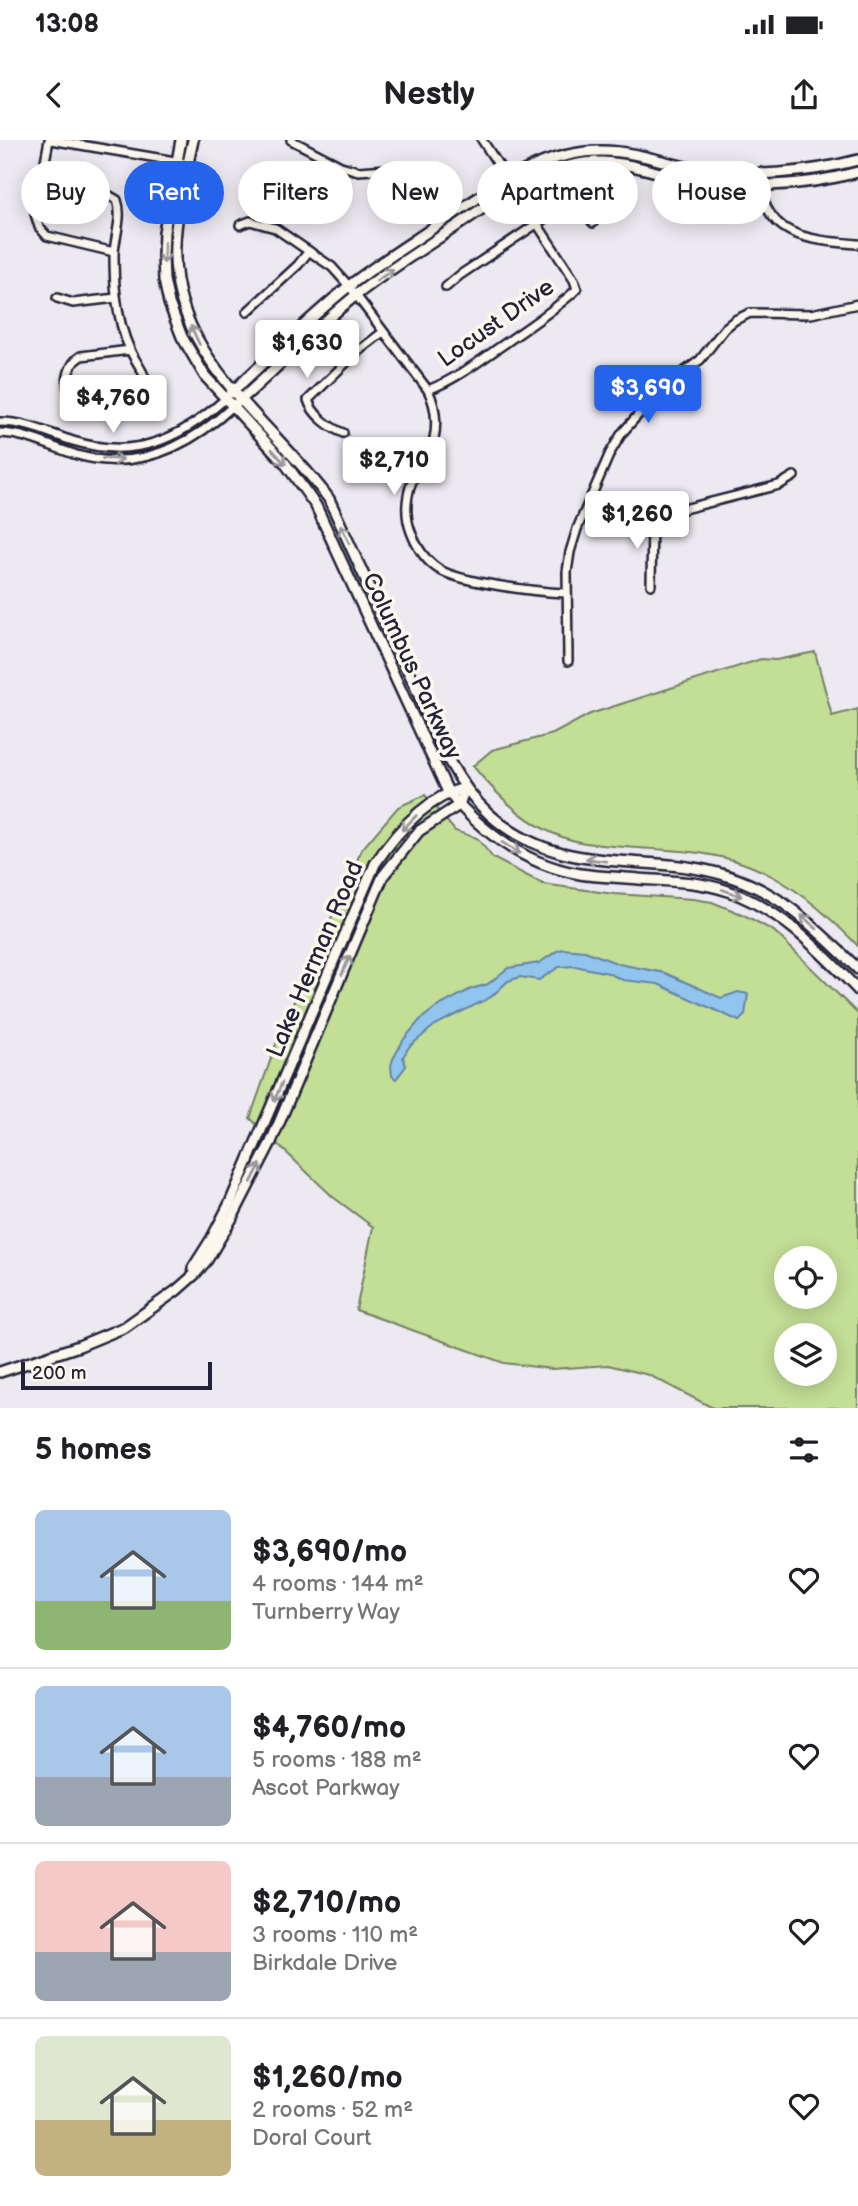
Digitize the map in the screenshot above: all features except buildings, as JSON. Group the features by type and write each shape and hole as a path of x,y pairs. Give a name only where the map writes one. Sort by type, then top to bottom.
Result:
{"main road":[{"name":"Columbus Parkway","path":"177,161 181,140"},
{"name":"Columbus Parkway","path":"188,161 193,140"},
{"path":"545,161 570,154 600,151 628,153 663,161"},
{"path":"771,172 801,170 858,160"},
{"path":"771,183 806,181 858,172"},
{"path":"225,399 349,286 477,199"},
{"path":"233,407 356,295 477,213"},
{"name":"Columbus Parkway","path":"165,224 164,280 169,303 193,359 225,399 285,463 316,506 448,792 459,805 492,835 526,857 545,865 580,874 707,885 752,901 787,922 858,989"},
{"name":"Columbus Parkway","path":"178,224 175,244 176,279 181,302 201,350 242,400 310,472 329,499 447,757 474,799 522,838 557,853 594,860 713,872 750,884 790,906 858,970"},
{"path":"459,805 465,788"},
{"name":"Lake Herman Road","path":"177,1290 212,1238 230,1203 375,864 404,827 420,812 448,792 465,788"},
{"name":"Lake Herman Road","path":"0,1372 111,1334 138,1320 194,1275 221,1238 271,1142 383,876 419,831 459,805"}],"street":[{"path":"46,161 50,140 177,161"},
{"path":"291,140 341,166 367,170"},
{"name":"Locust Drive","path":"482,140 495,161"},
{"path":"110,196 117,200 119,209 114,251 116,298 130,350 146,381 146,392 142,400 132,407 96,411 78,408 70,397 67,374 75,360 81,356 130,350"},
{"path":"771,216 787,230 827,242 858,244"},
{"path":"240,225 250,221 266,224 332,267 428,390 434,407 435,435 430,452 415,475 407,509 408,524 420,552 448,574 544,592 566,593"},
{"path":"37,224 43,233 56,239 114,251"},
{"path":"446,287 536,224"},
{"name":"Locust Drive","path":"428,390 464,371 547,314 577,289 574,280 536,224"},
{"path":"247,312 298,265 309,251"},
{"path":"57,298 73,303 116,298"},
{"path":"568,661 566,593 570,552 610,453 622,433 663,387 699,360 725,328 736,320 750,313 811,314 858,304"},
{"path":"342,433 325,422 309,405 308,400 356,352 383,332"},
{"path":"0,422 33,427 85,445 125,449 148,445 181,433 200,421 225,399"},
{"path":"0,433 30,438 90,458 127,460 156,455 184,443 202,433 233,407"},
{"path":"590,500 634,516 652,517 779,485 794,476"},
{"path":"651,586 652,517"}],"green space":[{"path":"815,652 832,716 858,709 858,946 801,895 752,866 695,853 618,847 564,838 534,823 507,803 473,766 492,750 553,734 590,714 761,659 776,660"},
{"path":"425,795 455,831 477,838 493,858 543,884 614,894 693,899 712,902 744,915 774,931 858,1014 858,1408 713,1408 649,1375 608,1365 552,1369 504,1363 356,1310 373,1227 333,1197 250,1118 280,1033 362,849 398,807"}],"water":[{"path":"563,949 585,951 619,964 665,973 721,998 738,992 748,994 745,1015 739,1021 658,984 623,980 608,973 575,966 559,967 539,980 520,977 508,981 491,997 435,1025 409,1047 403,1057 406,1066 396,1079 392,1076 393,1059 404,1039 420,1020 435,1008 471,989 488,984 508,968 539,963"}]}
